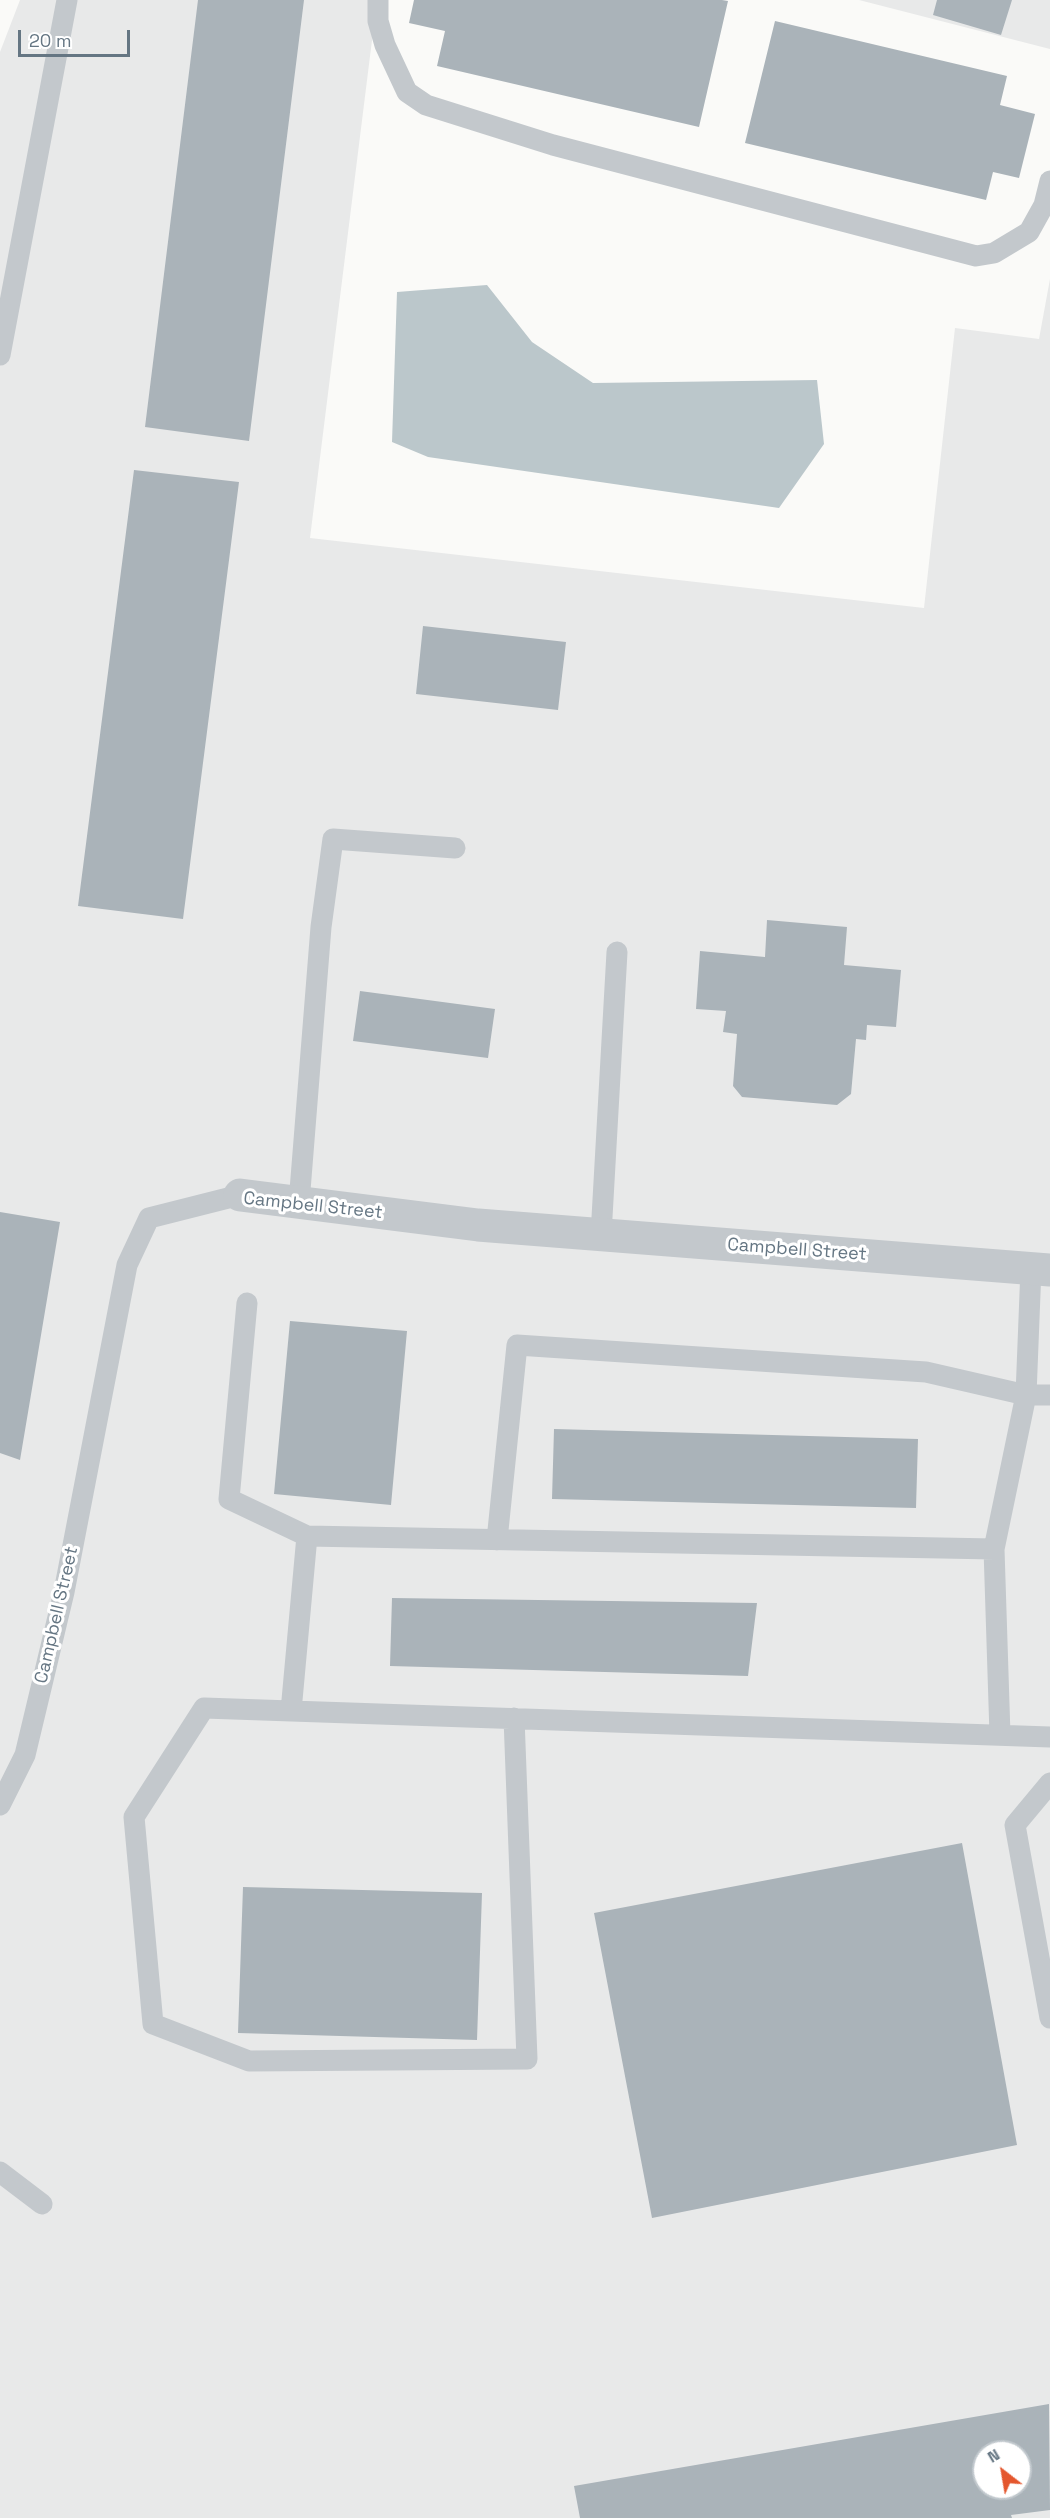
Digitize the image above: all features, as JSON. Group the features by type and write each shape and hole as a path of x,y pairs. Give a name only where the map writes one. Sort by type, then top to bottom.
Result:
{"street":[{"name":"Campbell Street","path":"240,1196 478,1225 1041,1269"}],"lane":[{"path":"0,355 67,0"},
{"path":"378,0 378,21 394,70 407,92 426,105 553,146 976,256 994,253 1029,232 1044,205 1050,181"},
{"path":"299,1203 321,927 333,839 455,848"},
{"path":"602,1235 617,952"},
{"name":"Campbell Street","path":"0,1805 25,1755 64,1592 127,1265 149,1218 240,1196"},
{"path":"1000,1736 994,1549 1026,1395 1041,1269"},
{"path":"248,1303 229,1499 307,1536 994,1549"},
{"path":"497,1540 517,1345 926,1372 1026,1395 1050,1395"},
{"path":"291,1711 307,1536"},
{"path":"514,1718 527,2059 249,2061 153,2024 134,1817 204,1708 514,1718 1000,1736 1050,1737"},
{"path":"1050,1783 1015,1825 1050,2018"},
{"path":"0,2172 42,2204"}],"shaded area":[{"path":"20,0 377,0 310,538 924,608 955,328 1039,339 1050,279 1050,2518 0,2518 0,52"},
{"path":"859,0 1050,0 1050,49"},
{"path":"487,285 532,342 593,383 817,380 824,444 779,508 428,457 392,442 397,292"}],"building":[{"path":"198,0 304,0 249,441 145,427"},
{"path":"414,0 728,1 699,127 437,66 445,31 409,23"},
{"path":"937,0 1012,0 1001,35 933,15"},
{"path":"775,21 1007,76 1000,105 1035,114 1019,178 993,172 986,200 745,143"},
{"path":"134,470 239,482 183,919 78,906"},
{"path":"423,626 566,642 558,710 416,694"},
{"path":"767,920 847,927 844,965 901,970 896,1027 867,1025 866,1040 856,1039 851,1094 837,1105 742,1097 733,1086 737,1034 723,1032 726,1011 696,1009 700,951 765,957"},
{"path":"360,991 495,1009 488,1058 353,1041"},
{"path":"0,1212 60,1222 20,1460 0,1453"},
{"path":"290,1321 407,1331 391,1505 274,1494"},
{"path":"554,1429 918,1439 916,1508 552,1499"},
{"path":"392,1598 757,1603 748,1676 390,1666"},
{"path":"962,1843 1017,2145 652,2218 594,1913"},
{"path":"243,1887 482,1893 477,2040 238,2033"},
{"path":"1049,2404 1050,2510 1011,2515 1012,2518 580,2518 574,2486"}]}
